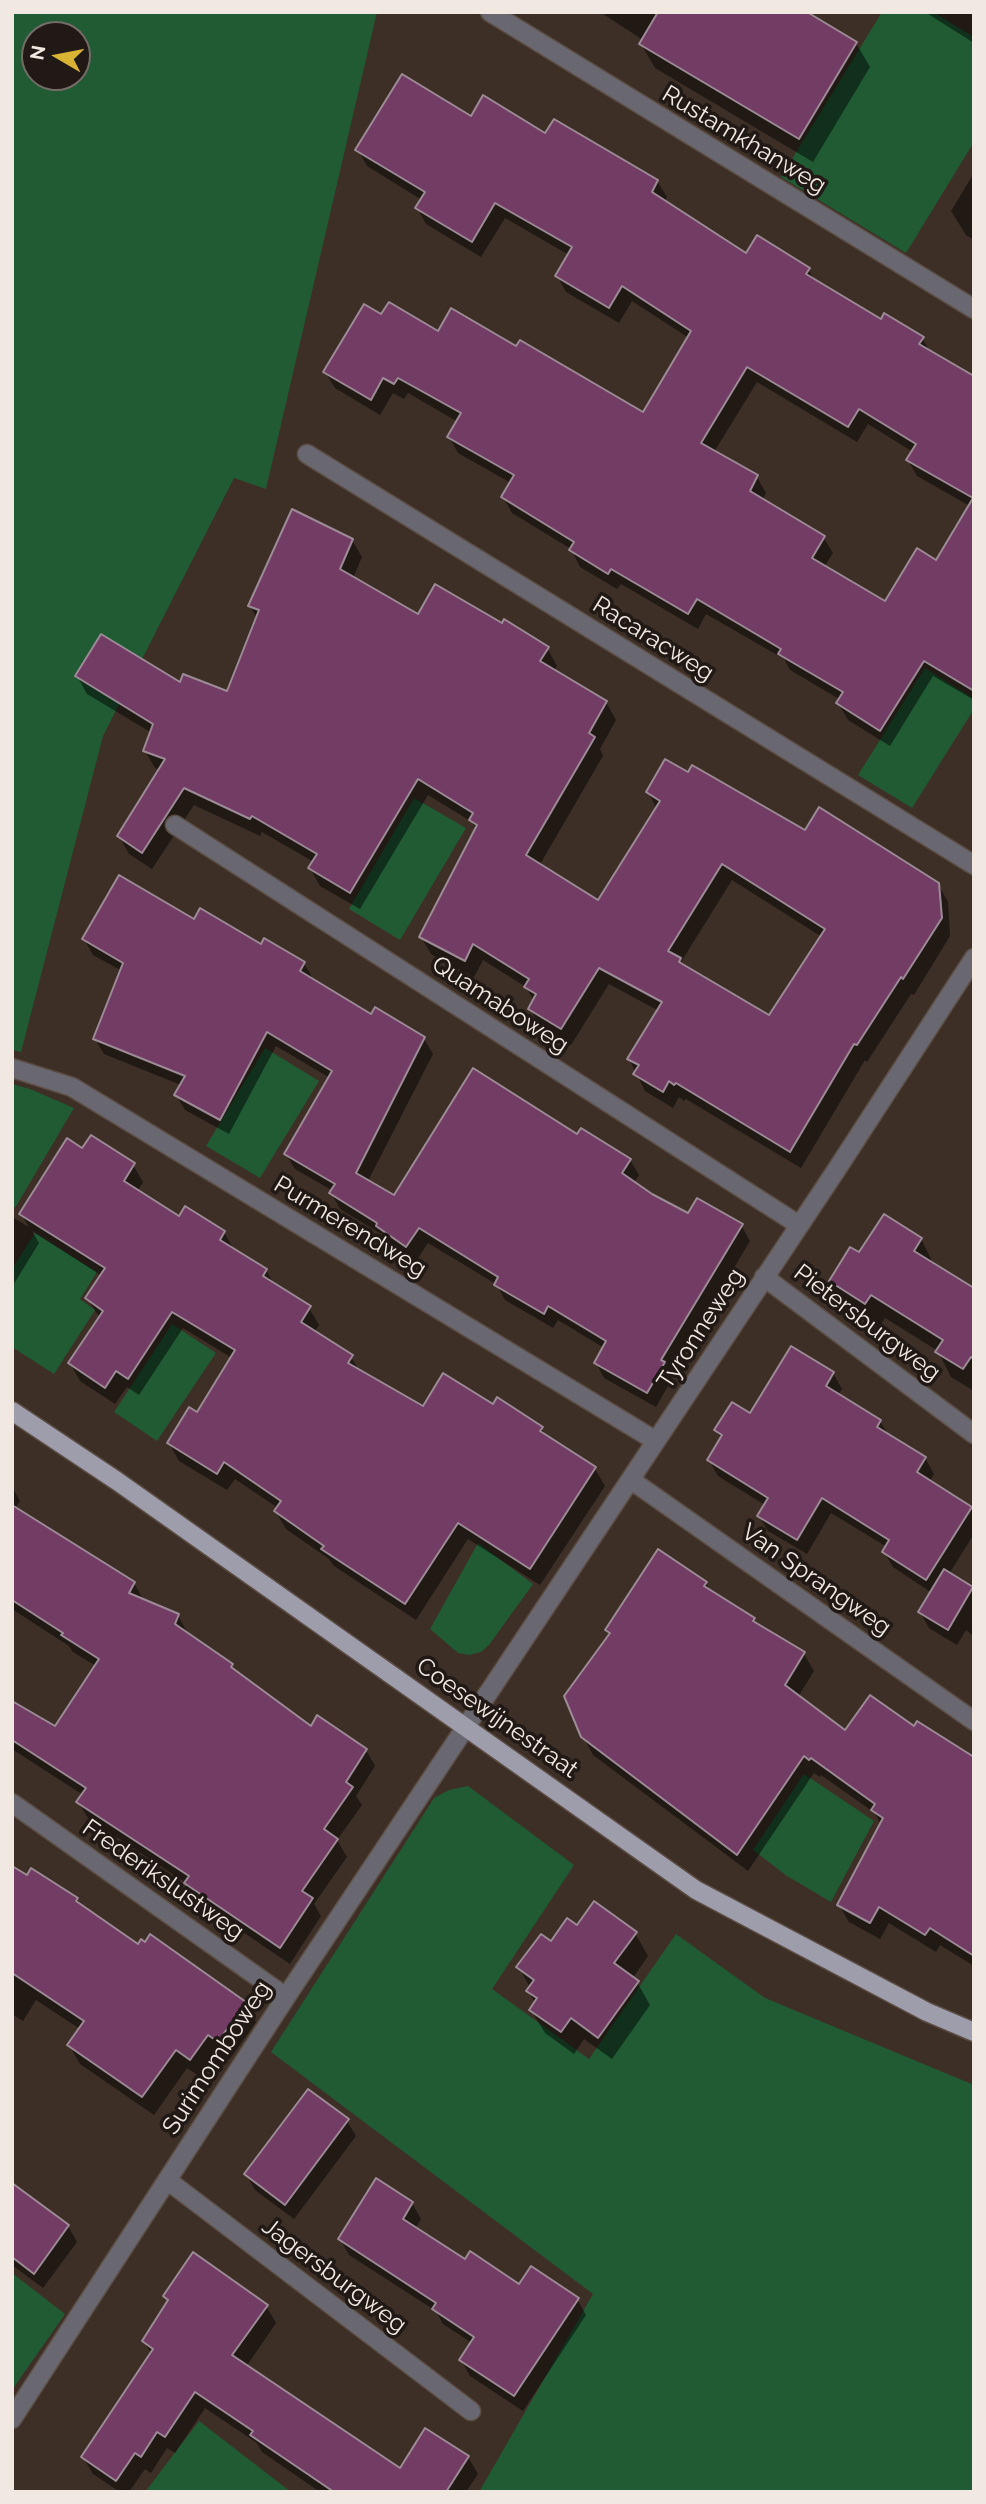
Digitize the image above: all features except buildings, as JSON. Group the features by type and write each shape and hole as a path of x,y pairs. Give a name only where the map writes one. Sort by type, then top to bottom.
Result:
{"main road":[{"name":"Coesewijnestraat","path":"12,1411 117,1481 696,1890 915,2006 974,2032"}],"street":[{"name":"Rustamkhanweg","path":"490,12 974,309"},
{"name":"Racaracweg","path":"307,454 974,865"},
{"name":"Quamaboweg","path":"175,825 799,1226"},
{"name":"Tyronneweg","path":"465,1725 631,1480 974,958"},
{"name":"Purmerendweg","path":"12,1068 72,1087 656,1441"},
{"name":"Pietersburgweg","path":"764,1277 974,1434"},
{"name":"Van Sprangweg","path":"631,1480 974,1721"},
{"name":"Surimomboweg","path":"12,2419 465,1725"},
{"name":"Frederikslustweg","path":"12,1802 286,1997"},
{"name":"Jagersburgweg","path":"167,2180 471,2411"}],"green space":[{"path":"12,12 377,12 266,489 234,478 103,736 21,1052 12,1050"},
{"path":"882,12 933,12 974,37 974,142 906,253 781,177"},
{"path":"925,668 974,699 974,709 912,808 858,775"},
{"path":"414,798 466,828 400,940 349,909"},
{"path":"265,1048 319,1081 260,1178 206,1146"},
{"path":"12,1084 74,1108 15,1208 12,1206"},
{"path":"35,1233 97,1272 80,1299 95,1310 54,1374 12,1347 12,1269"},
{"path":"172,1324 216,1353 157,1441 114,1412"},
{"path":"478,1543 533,1584 489,1645 481,1652 469,1655 458,1653 430,1629"},
{"path":"804,1774 874,1821 831,1902 787,1876 753,1850"},
{"path":"468,1786 574,1865 492,1989 589,2059 676,1934 765,1998 974,2085 974,2492 479,2492 593,2294 271,2052 434,1798 449,1790"},
{"path":"12,2273 65,2314 12,2390"},
{"path":"199,2421 291,2492 145,2492"}]}
